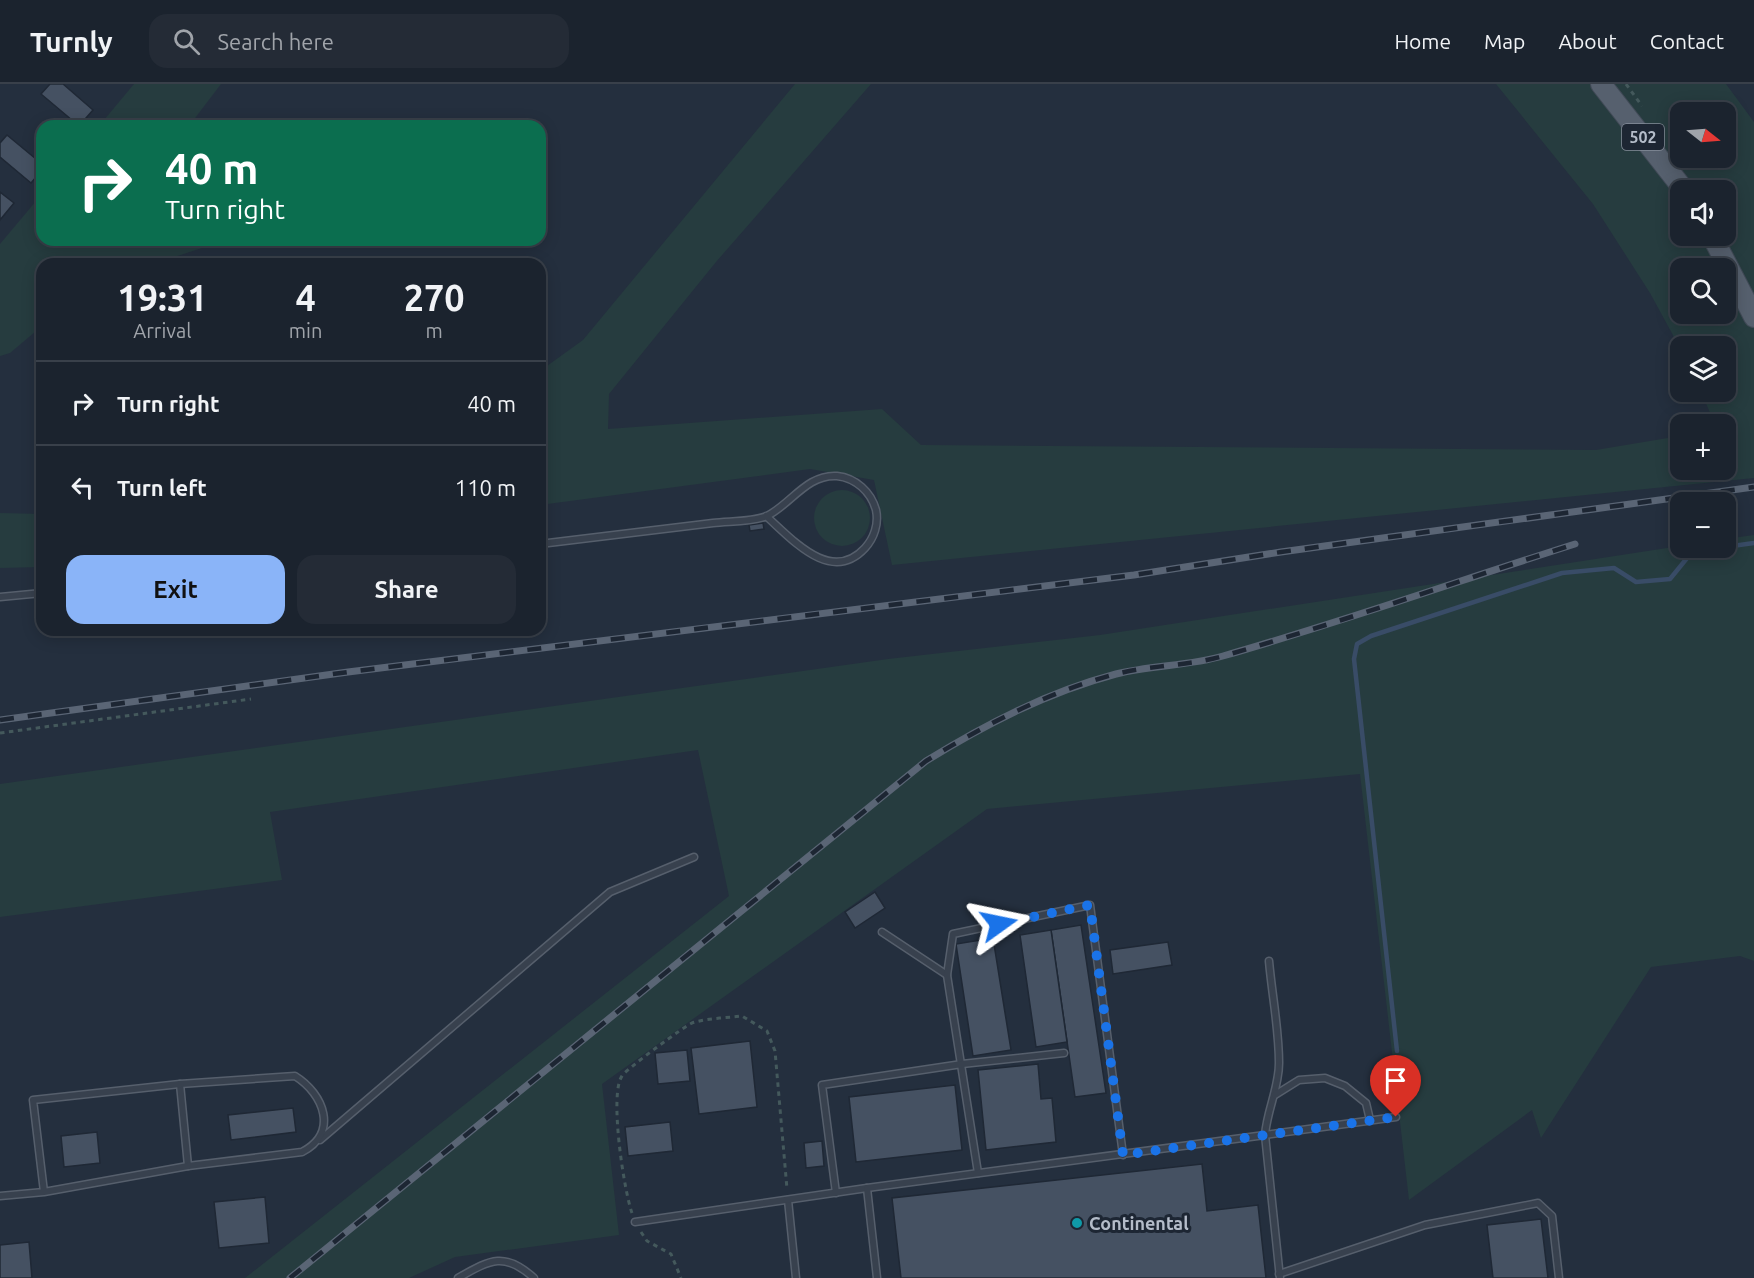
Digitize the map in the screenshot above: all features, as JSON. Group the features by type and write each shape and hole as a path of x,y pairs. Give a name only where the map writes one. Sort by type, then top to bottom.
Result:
{"main road":[{"name":"502","path":"1601,84 1676,180"},
{"path":"1717,246 1754,317"}],"lane":[{"path":"546,543 766,516 810,483 818,479 838,476 856,482 870,496 877,514 876,525 863,551 855,557 835,562 816,558 807,553 766,516"},
{"path":"0,597 36,594"},
{"path":"0,1196 44,1192 188,1166 302,1152 312,1147 610,892 694,857"},
{"path":"978,1173 947,975 953,934 1090,905 1123,1155"},
{"path":"882,932 947,975"},
{"path":"1269,962 1279,1064 1275,1095 1267,1115 1265,1135 1280,1276 1425,1225 1538,1203 1552,1216 1559,1278"},
{"path":"836,1193 822,1085 962,1064 1065,1053"},
{"path":"44,1192 33,1100 180,1084 295,1076 315,1091 323,1108 320,1135 312,1147"},
{"path":"1275,1095 1299,1080 1325,1078 1345,1086 1366,1103 1370,1120"},
{"path":"180,1084 188,1166"},
{"path":"635,1222 867,1188 1396,1117"},
{"path":"867,1188 877,1278"},
{"path":"788,1200 796,1278"},
{"path":"458,1278 485,1263 501,1260 519,1265 534,1278"}],"path":[{"path":"0,733 251,699"},
{"path":"681,1278 671,1254 647,1241 635,1222 626,1197 616,1097 621,1076 690,1023 742,1016 768,1032 775,1051 788,1200"}],"green space":[{"path":"134,84 221,84 194,120 104,120"},
{"path":"795,84 871,84 716,262 609,394 608,429 882,409 921,445 1596,450 1670,438 1670,480 1734,480 892,565 874,480 810,469 546,504 546,367 583,340"},
{"path":"1496,84 1726,84 1754,122 1754,478 1736,480 1736,414 1711,414 1705,402 1736,402 1736,336 1673,336 1650,293 1593,204"},
{"path":"36,201 36,246 205,246 171,258 36,258 36,331 10,353 0,356 0,244"},
{"path":"837,490 847,490 862,498 868,507 870,518 868,529 862,538 847,546 837,546 826,541 819,534 814,523 814,513 819,502 826,495"},
{"path":"0,513 36,514 36,567 0,568"},
{"path":"1754,535 1754,961 1740,956 1651,967 1541,1138 1532,1110 1409,1200 1360,774 987,809 602,1084 619,1235 455,1257 409,1278 245,1278 729,896 698,750 270,812 282,880 0,917 0,784 888,659 1100,635 1670,548 1670,558 1736,558 1736,537"}],"building":[{"path":"50,84 63,84 93,110 84,120 72,120 41,94"},
{"path":"7,135 36,159 36,177 31,183 0,157 0,143"},
{"path":"0,192 14,203 0,220"},
{"path":"763,523 764,529 750,531 749,525"},
{"path":"875,892 885,908 855,928 845,912"},
{"path":"1081,925 1106,1093 1075,1097 1051,930"},
{"path":"1051,930 1067,1042 1036,1047 1020,935"},
{"path":"993,938 1011,1050 973,1056 956,944"},
{"path":"1168,942 1172,965 1113,974 1110,950"},
{"path":"750,1041 757,1107 699,1114 691,1048"},
{"path":"687,1050 690,1081 658,1084 655,1053"},
{"path":"1038,1064 1041,1099 1052,1098 1056,1142 986,1150 978,1070"},
{"path":"955,1085 962,1150 856,1162 849,1097"},
{"path":"293,1108 296,1132 231,1140 228,1115"},
{"path":"670,1122 673,1151 628,1156 625,1127"},
{"path":"97,1132 100,1163 64,1167 61,1136"},
{"path":"822,1141 824,1166 806,1168 804,1143"},
{"name":"Continental","path":"1202,1164 1207,1211 1258,1205 1266,1278 901,1278 892,1198"},
{"path":"265,1197 269,1243 219,1248 214,1202"},
{"path":"1541,1219 1548,1278 1493,1278 1487,1225"},
{"path":"29,1242 32,1278 0,1278 0,1245"}],"waterway":[{"path":"1736,545 1754,543"},
{"path":"1397,1051 1354,659 1357,644 1371,636 1562,573 1614,568 1636,582 1670,579 1687,558"}],"railway":[{"path":"0,720 348,672 1134,575 1281,552 1754,487"},
{"path":"290,1278 926,761 971,734 1018,710 1091,681 1129,671 1197,662 1223,656 1575,544"}],"place":[{"name":"Continental","path":"1077,1223"}],"route":[{"path":"999,924 1090,905 1123,1155 1396,1117"}]}
